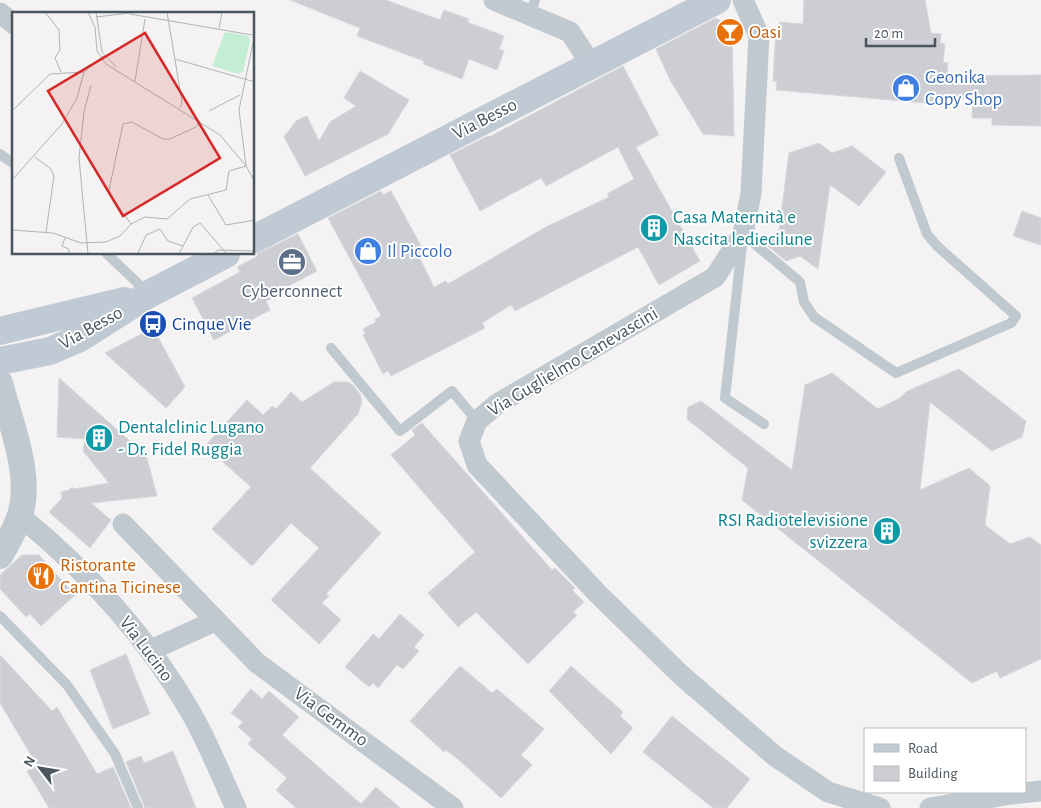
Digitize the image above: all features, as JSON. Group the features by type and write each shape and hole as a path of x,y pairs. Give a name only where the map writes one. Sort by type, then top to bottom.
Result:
{"main road":[{"name":"Via Besso","path":"255,237 717,0"},
{"name":"Via Besso","path":"0,360 50,351 80,338 149,294 224,255"},
{"name":"Via Besso","path":"0,331 56,319 149,294"}],"street":[{"path":"494,0 532,7 570,32 591,64"},
{"name":"Via Guglielmo Canevascini","path":"743,0 760,36 751,193 743,234 715,277 497,404 478,421 469,441 478,465 598,594 681,676 775,756 828,792 880,808"},
{"path":"0,13 12,22"},
{"path":"0,383 21,461 23,489 20,516 0,556"},
{"name":"Via Lucino","path":"20,516 52,543 151,650 191,712 236,808"},
{"name":"Via Gemmo","path":"123,524 257,663 453,808"},
{"path":"151,650 215,621"},
{"path":"930,808 1041,791"}],"lane":[{"path":"0,154 12,163"},
{"path":"743,234 800,282 804,302 814,317 896,373 1011,323 1016,316 937,246 927,234 899,158"},
{"path":"743,234 726,398 764,424"},
{"path":"108,255 149,294"},
{"path":"331,348 400,432 452,392 478,421"},
{"path":"0,616 67,685 115,754 138,808"}],"building":[{"path":"290,0 386,0 440,20 444,10 469,19 467,22 504,36 499,49 504,51 497,70 469,59 462,79 423,64 424,61 357,36 360,28"},
{"path":"804,0 925,0 931,33 941,34 940,43 945,44 943,62 948,63 947,76 1041,75 1041,126 992,125 992,118 972,118 973,99 938,96 937,104 776,90 777,81 773,81 776,29 779,29 780,22 803,24"},
{"path":"716,18 732,28 734,136 703,134 670,80 656,49"},
{"path":"623,66 659,135 636,147 700,261 659,285 638,247 515,311 511,305 482,323 485,328 391,376 388,371 383,374 363,335 365,334 363,329 376,322 375,319 381,316 328,218 381,191 383,195 391,191 425,253 419,257 434,287 446,281 448,284 544,228 609,197 607,194 634,179 618,147 546,186 541,178 480,211 450,155 489,137"},
{"path":"360,71 409,100 388,134 305,176 284,137 296,121 307,116 319,141 330,122 356,106 344,98"},
{"path":"819,143 832,153 852,146 886,172 859,206 830,185 818,269 800,256 786,261 762,241 778,238 789,153"},
{"path":"1022,211 1041,218 1041,245 1013,236"},
{"path":"298,234 317,271 277,292 279,295 266,301 270,310 214,340 192,298 240,272 237,267 258,256 257,254"},
{"path":"153,328 185,387 166,408 105,353"},
{"name":"RSI Radiotelevisione svizzera","path":"959,369 1026,421 1022,437 992,451 930,402 920,490 969,468 990,486 985,525 1010,544 1030,537 1041,545 1041,659 1000,678 997,671 972,683 742,500 748,468 687,419 688,407 701,401 792,470 805,385 832,373 878,409 900,398 907,391"},
{"name":"Dentalclinic Lugano - Dr. Fidel Ruggia","path":"59,378 131,442 130,454 146,455 157,496 91,503 111,520 90,548 49,512 62,498 61,492 72,487 74,489 109,483 83,451 85,439 57,437"},
{"path":"334,382 347,382 353,385 360,394 362,402 358,414 310,468 381,533 326,594 329,596 322,603 341,620 319,644 271,600 319,548 291,523 252,566 212,529 251,487 205,446 247,400 263,415 272,406 276,409 291,392 302,402"},
{"path":"422,423 552,570 555,568 575,588 572,590 584,602 573,612 577,615 528,664 476,612 458,627 428,593 475,552 391,455 415,435 412,430"},
{"path":"22,555 39,555 75,595 41,626 30,614 26,617 0,589 0,575"},
{"path":"400,614 424,635 414,647 419,651 403,669 397,665 378,688 373,683 369,687 345,667 373,634 379,639"},
{"path":"126,654 150,714 113,729 90,670"},
{"path":"0,655 52,711 57,707 97,774 113,767 131,808 49,808 27,771 37,765 0,703"},
{"path":"460,666 492,693 497,689 544,729 521,755 532,765 501,798 459,760 446,750 444,752 410,721"},
{"path":"571,666 623,712 620,716 633,728 611,754 549,691"},
{"path":"251,689 262,699 269,691 299,717 282,735 361,804 376,787 400,808 296,808 276,790 287,778 248,744 252,739 238,727 243,722 231,713"},
{"path":"672,716 750,779 727,808 713,808 643,752"},
{"path":"173,751 196,808 145,808 126,762 141,756 144,763"}],"place":[{"name":"Oasi","path":"730,32"},
{"name":"Geonika Copy Shop","path":"906,88"},
{"name":"Casa Maternità e Nascita lediecilune","path":"654,228"},
{"name":"Il Piccolo","path":"368,251"},
{"name":"Cyberconnect","path":"292,262"},
{"name":"Cinque Vie","path":"153,324"},
{"name":"Dentalclinic Lugano - Dr. Fidel Ruggia","path":"99,438"},
{"name":"RSI Radiotelevisione svizzera","path":"887,531"},
{"name":"Ristorante Cantina Ticinese","path":"41,576"}]}
